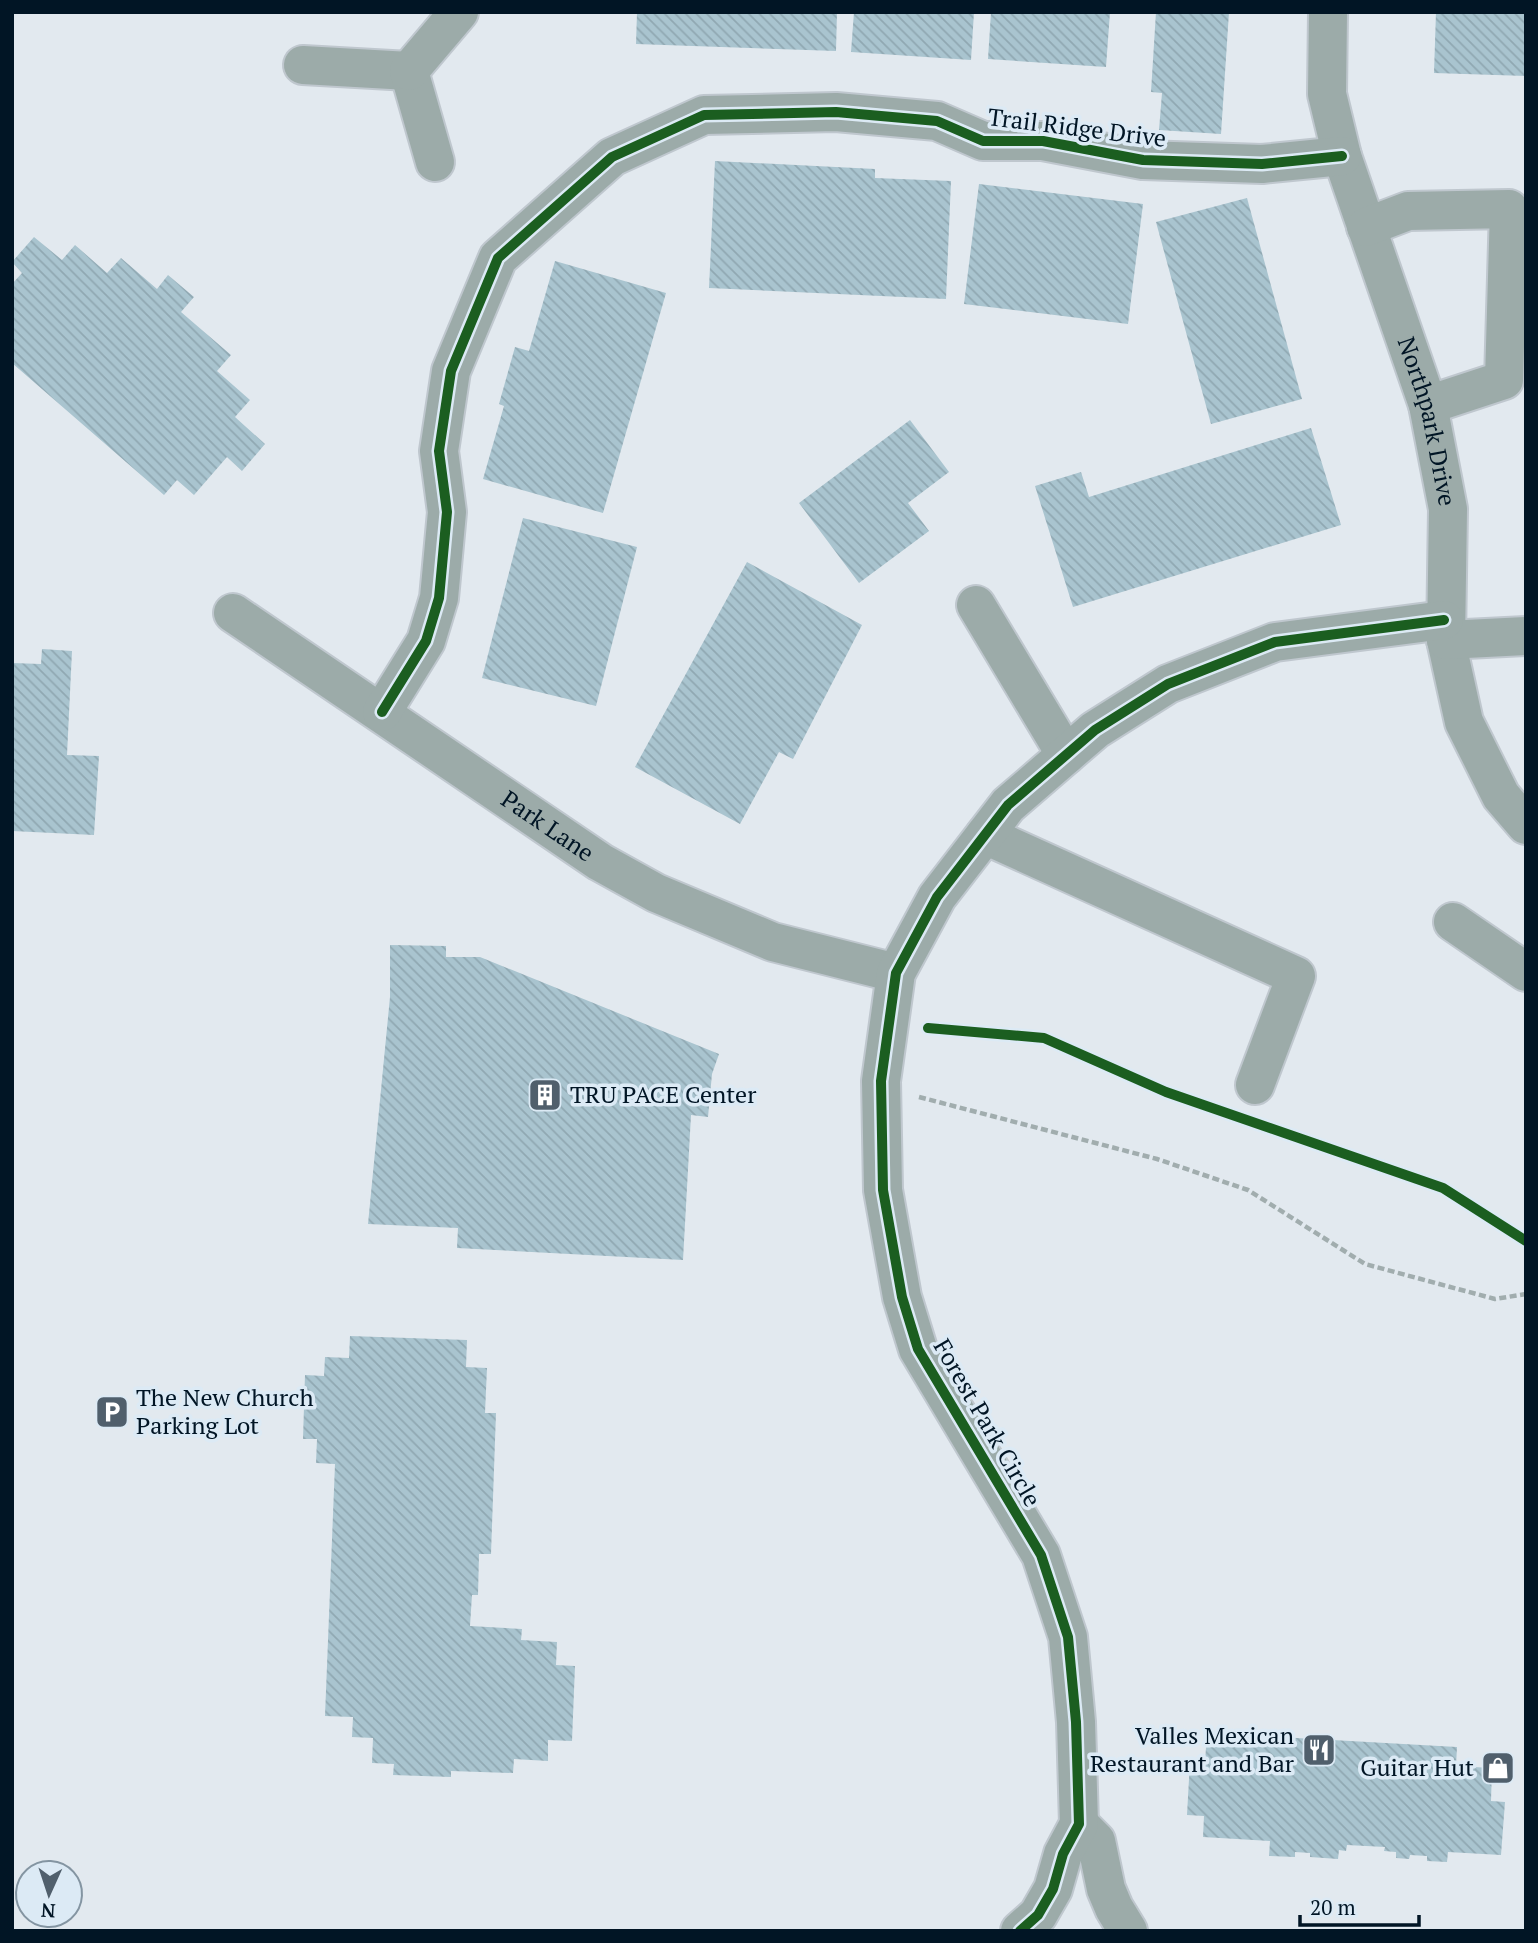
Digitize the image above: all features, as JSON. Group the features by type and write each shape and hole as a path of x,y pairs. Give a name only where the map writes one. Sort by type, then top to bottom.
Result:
{"street":[{"path":"409,71 459,12"},
{"name":"Northpark Drive","path":"1328,12 1327,94 1342,156 1428,405 1448,509 1445,630 1464,722 1501,796 1526,825"},
{"path":"303,65 409,71"},
{"path":"409,71 435,162"},
{"name":"Trail Ridge Drive","path":"382,712 426,641 439,598 447,512 439,451 451,371 498,258 612,156 704,115 836,112 937,121 984,141 1043,141 1143,160 1262,164 1342,156"},
{"path":"1366,227 1408,211 1508,209 1504,380 1428,405"},
{"path":"976,605 1066,755"},
{"name":"Park Lane","path":"233,613 600,862 656,892 773,942 896,972"},
{"name":"Forest Park Circle","path":"1020,1931 1038,1915 1053,1889 1063,1854 1079,1824 1076,1722 1068,1637 1041,1555 918,1349 902,1297 883,1190 881,1081 896,972 937,897 1008,805 1095,730 1168,684 1275,642 1445,630 1526,636"},
{"path":"985,835 1296,976 1255,1085"},
{"path":"1453,922 1526,972"},
{"path":"1079,1824 1096,1841 1106,1889 1114,1909 1128,1931"},
{"path":"1101,1931 1106,1889"}],"path":[{"path":"915,1096 1157,1159 1248,1190 1365,1264 1494,1299 1526,1294"}],"building":[{"path":"637,12 837,12 836,51 636,44"},
{"path":"854,12 974,12 971,60 851,52"},
{"path":"991,12 1110,12 1106,67 988,59"},
{"path":"1156,12 1229,12 1221,134 1159,130 1162,93 1151,92"},
{"path":"1436,12 1526,12 1526,76 1434,73"},
{"path":"715,161 875,169 875,178 951,181 946,299 709,288"},
{"path":"979,184 1143,204 1128,324 964,304"},
{"path":"1247,198 1302,399 1211,424 1156,222"},
{"path":"34,237 62,260 75,245 107,273 121,258 157,289 168,275 194,297 181,312 231,355 217,371 250,400 235,417 265,444 242,471 227,457 194,495 177,480 164,495 12,363 12,284 22,273 12,262"},
{"path":"555,261 666,293 603,513 483,479 504,406 499,404 515,347 529,351"},
{"path":"910,420 949,472 908,503 929,531 859,583 799,503"},
{"path":"1311,428 1341,525 1073,607 1035,486 1081,472 1089,497"},
{"path":"523,518 637,547 596,706 482,678"},
{"path":"747,562 862,625 793,759 779,752 740,824 635,767"},
{"path":"42,649 72,651 67,755 99,756 94,835 12,831 12,663 41,664"},
{"name":"TRU PACE Center","path":"390,945 446,946 446,957 480,957 719,1054 712,1074 708,1117 691,1115 683,1260 457,1248 458,1228 368,1224 390,997"},
{"path":"350,1336 467,1340 466,1367 487,1368 485,1413 496,1413 491,1554 479,1554 478,1595 472,1595 470,1626 522,1629 521,1640 557,1642 556,1665 575,1666 572,1741 548,1740 548,1761 514,1759 513,1773 451,1771 451,1777 393,1775 394,1764 372,1763 373,1738 352,1737 353,1717 325,1716 335,1464 316,1463 317,1439 303,1439 305,1375 324,1376 325,1357 349,1358"},
{"path":"1207,1733 1457,1747 1456,1766 1492,1768 1491,1801 1505,1802 1501,1855 1448,1852 1447,1862 1427,1861 1427,1856 1396,1858 1396,1852 1384,1851 1385,1847 1347,1845 1346,1851 1339,1850 1338,1859 1310,1857 1310,1853 1295,1852 1295,1857 1269,1856 1270,1841 1203,1837 1204,1816 1187,1815 1190,1761 1205,1762"}],"cycle path":[{"path":"382,712 426,641 439,598 447,512 439,451 451,371 498,258 612,157 704,115 836,112 937,121 983,141 1043,141 1143,160 1262,164 1342,156"},
{"path":"1020,1931 1038,1915 1053,1889 1063,1854 1079,1824 1076,1722 1068,1637 1041,1555 918,1349 902,1297 883,1190 881,1081 896,973 937,897 1008,805 1095,730 1168,684 1275,642 1444,620"},
{"path":"928,1028 1044,1038 1166,1092 1443,1188 1526,1241"}],"place":[{"name":"TRU PACE Center","path":"545,1095"},
{"name":"The New Church Parking Lot","path":"112,1412"},
{"name":"Valles Mexican Restaurant and Bar","path":"1319,1750"},
{"name":"Guitar Hut","path":"1498,1768"}]}
